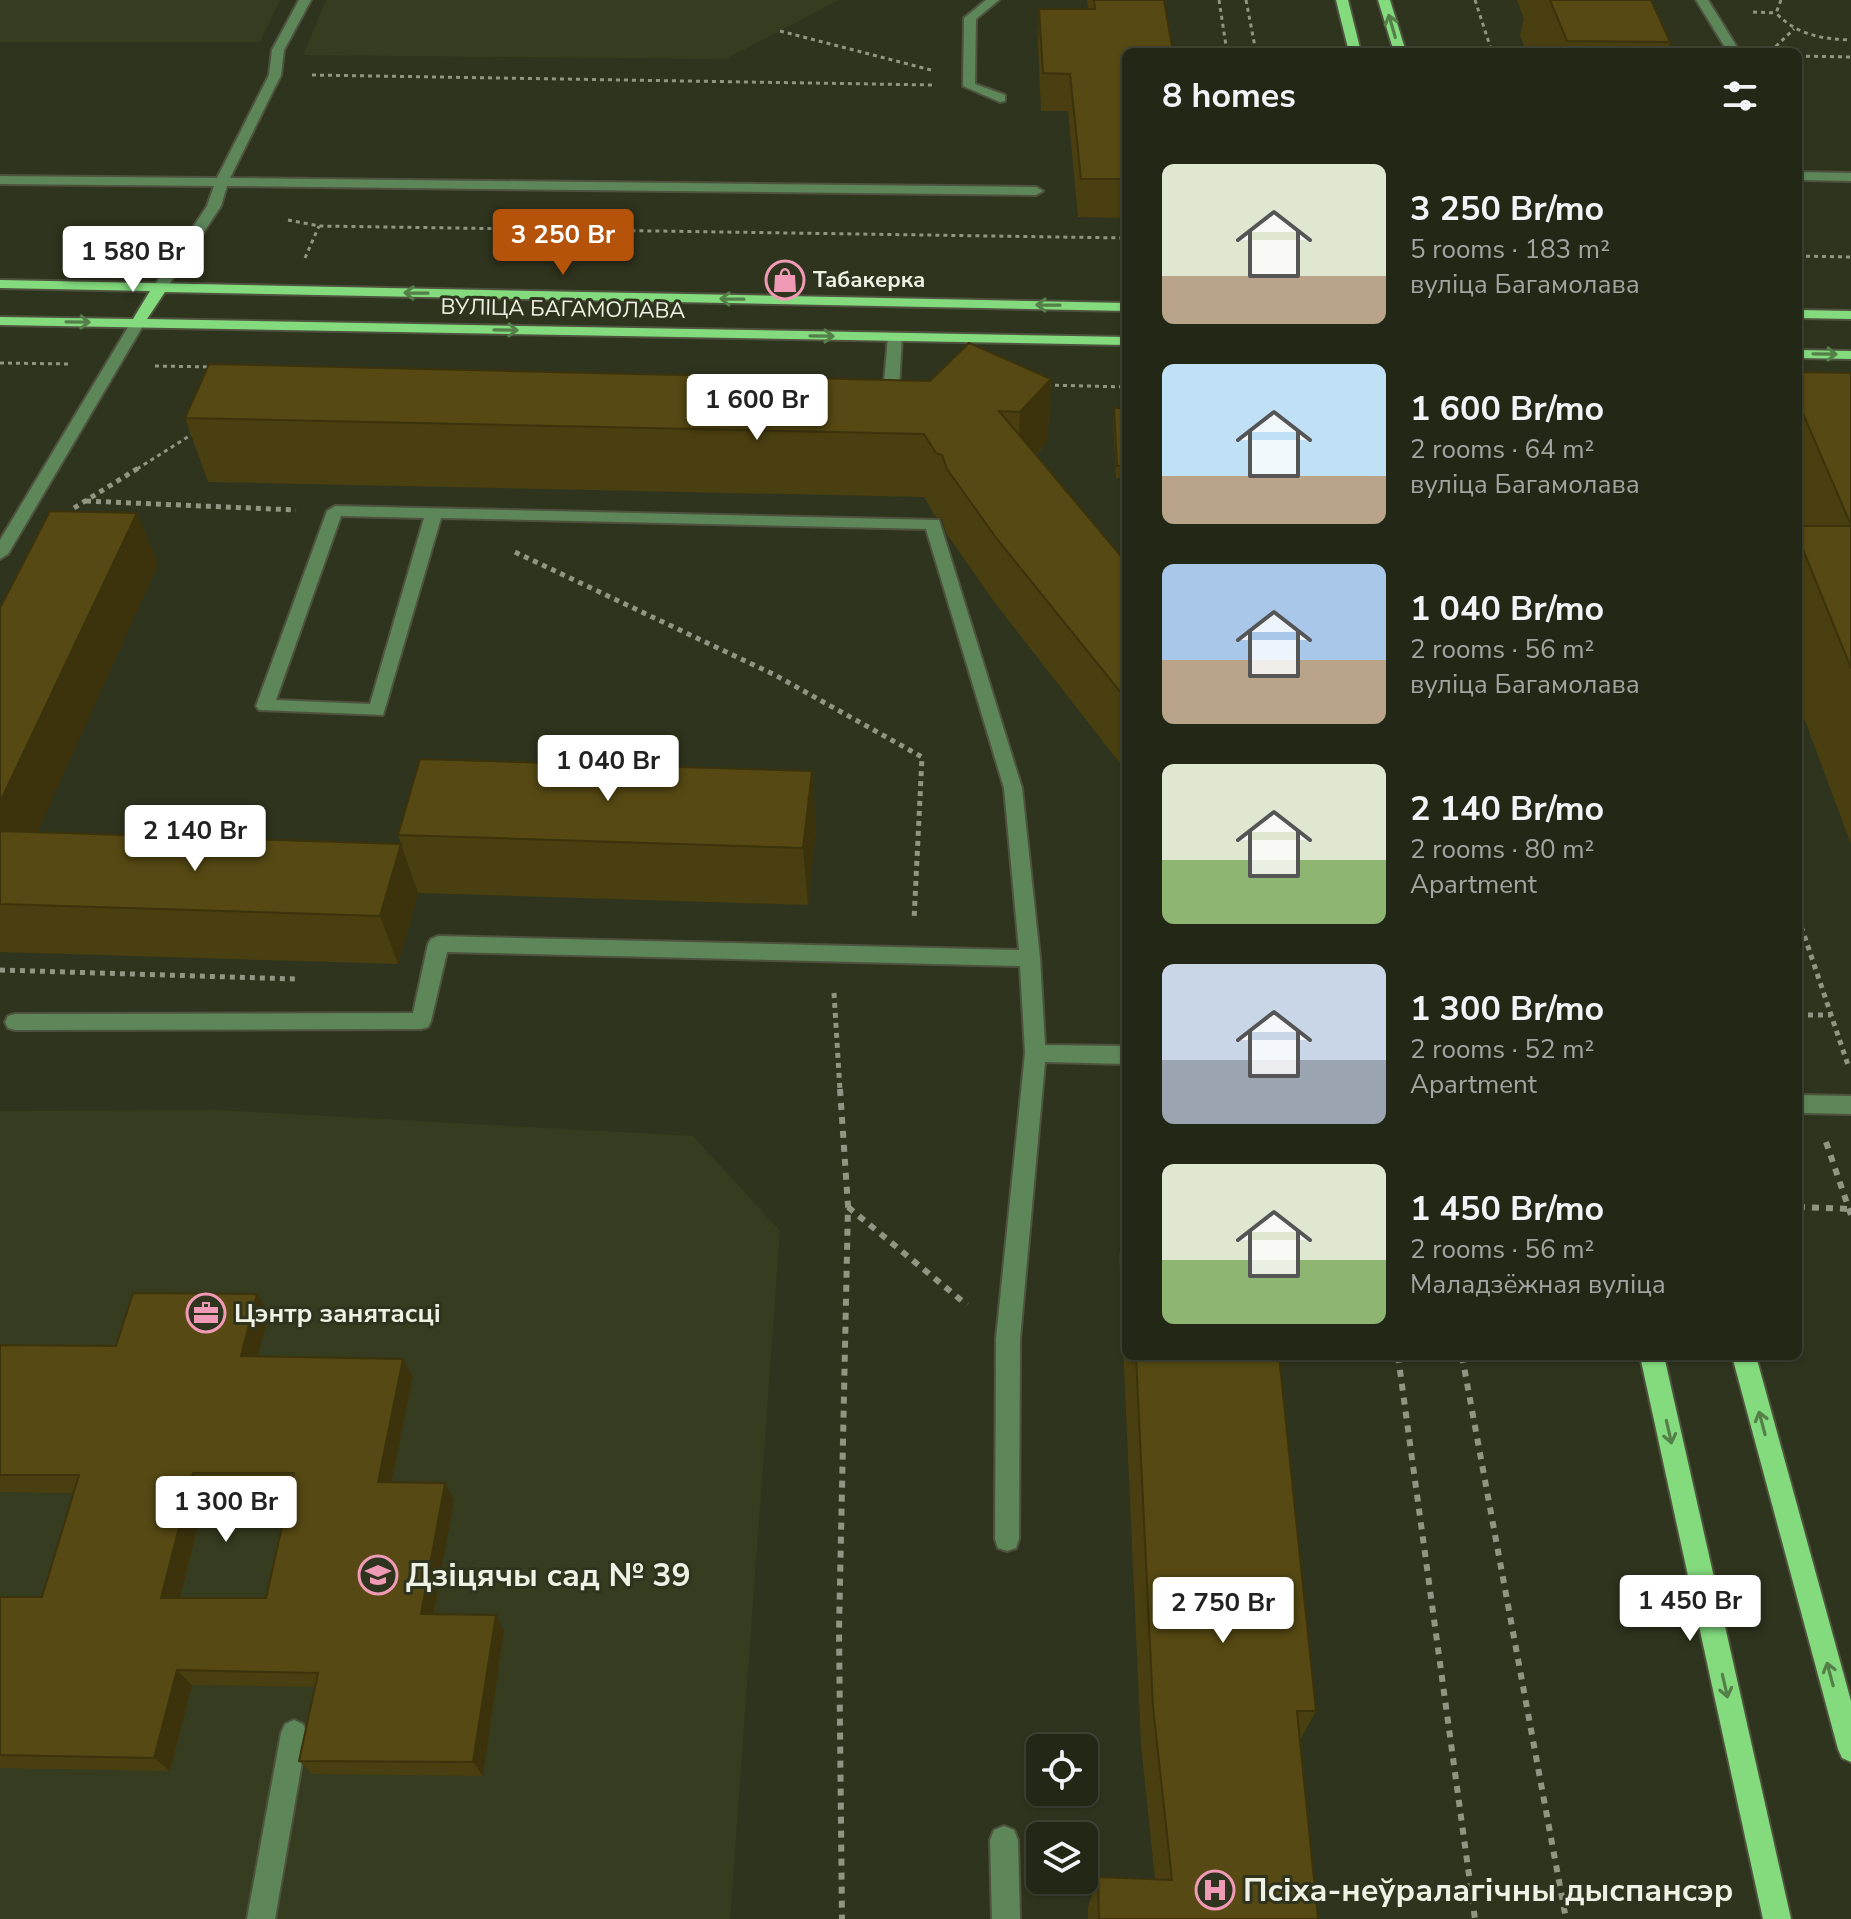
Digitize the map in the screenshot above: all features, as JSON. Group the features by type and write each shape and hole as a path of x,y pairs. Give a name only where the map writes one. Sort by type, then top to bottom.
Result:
{"main road":[{"path":"1342,0 1354,48"},
{"path":"1384,0 1399,48"},
{"name":"ВУЛІЦА БАГАМОЛАВА","path":"0,284 1122,307"},
{"path":"137,324 161,286"},
{"path":"1802,314 1851,315"},
{"name":"ВУЛІЦА БАГАМОЛАВА","path":"0,321 1122,341"},
{"path":"1802,354 1851,355"},
{"path":"1653,1360 1777,1919"},
{"path":"1745,1360 1851,1749"}],"lane":[{"path":"161,286 214,206 222,182 275,75 278,50 305,0"},
{"path":"993,0 970,18 969,86 1000,98"},
{"path":"1702,0 1732,48"},
{"path":"1802,176 1851,177"},
{"path":"0,180 1036,191"},
{"path":"0,554 137,324"},
{"path":"889,415 895,337"},
{"path":"434,513 377,711 265,706 335,511 434,513 933,524 1013,788 1030,958 1035,1053 1008,1339 1007,1539"},
{"path":"15,1022 421,1021 438,944 1030,958"},
{"path":"1035,1053 1122,1055"},
{"path":"1802,1104 1851,1105"},
{"path":"261,1919 294,1733"},
{"path":"1004,1840 1006,1919"}],"path":[{"path":"1219,0 1226,48"},
{"path":"1246,0 1255,48"},
{"path":"1475,0 1491,48"},
{"path":"1776,13 1781,0"},
{"path":"1743,12 1776,13 1794,29 1831,39 1851,40"},
{"path":"1774,48 1794,29"},
{"path":"275,75 939,85 930,67 780,31"},
{"path":"1802,56 1851,57"},
{"path":"1802,256 1851,257"},
{"path":"0,363 213,367"},
{"path":"1038,385 1122,387"},
{"path":"201,429 85,501 335,511"},
{"path":"505,547 775,675 922,757 913,957"},
{"path":"1802,929 1851,1072"},
{"path":"0,970 299,979"},
{"path":"833,984 848,1206 839,1630 842,1919"},
{"path":"1802,1015 1831,1015"},
{"path":"848,1206 1008,1339"},
{"path":"1802,1207 1851,1209"},
{"path":"1399,1360 1475,1919"},
{"path":"1463,1360 1566,1919"}],"shaded area":[{"path":"0,0 280,0 260,42 0,42"},
{"path":"326,0 839,0 726,59 303,55"},
{"name":"Дзіцячы сад № 39","path":"216,1110 693,1136 780,1231 730,1919 0,1919 0,1111"}],"building":[{"path":"1094,0 1164,0 1172,48 1122,48 1122,179 1081,179 1070,74 1043,73 1039,9 1095,9"},
{"path":"1550,0 1651,0 1670,42 1567,41"},
{"path":"969,343 1051,379 1020,412 999,411 1122,557 1122,694 997,539 947,469 942,455 936,453 924,434 185,418 209,364 930,381"},
{"path":"1802,372 1851,373 1851,525 1802,411"},
{"path":"1114,408 1122,408 1122,466 1117,466"},
{"path":"50,511 137,513 0,802 0,608"},
{"path":"1802,526 1851,526 1851,668 1802,547"},
{"path":"420,759 812,771 803,848 398,835"},
{"path":"0,831 401,844 380,916 0,904"},
{"path":"133,1293 257,1294 241,1356 403,1359 378,1482 445,1483 421,1614 496,1615 473,1762 299,1761 318,1673 177,1670 154,1758 0,1755 0,1597 42,1597 79,1475 0,1475 0,1345 116,1346","holes":["193,1473 294,1473 266,1598 161,1598"]},
{"path":"1136,1360 1279,1360 1316,1711 1297,1711 1318,1919 1099,1919 1098,1877 1172,1880 1153,1707"}],"place":[{"name":"Табакерка","path":"785,280"},
{"name":"Цэнтр занятасці","path":"206,1313"},
{"name":"Дзіцячы сад № 39","path":"378,1575"},
{"name":"Псіха-неўралагічны дыспансэр","path":"1215,1890"}]}
